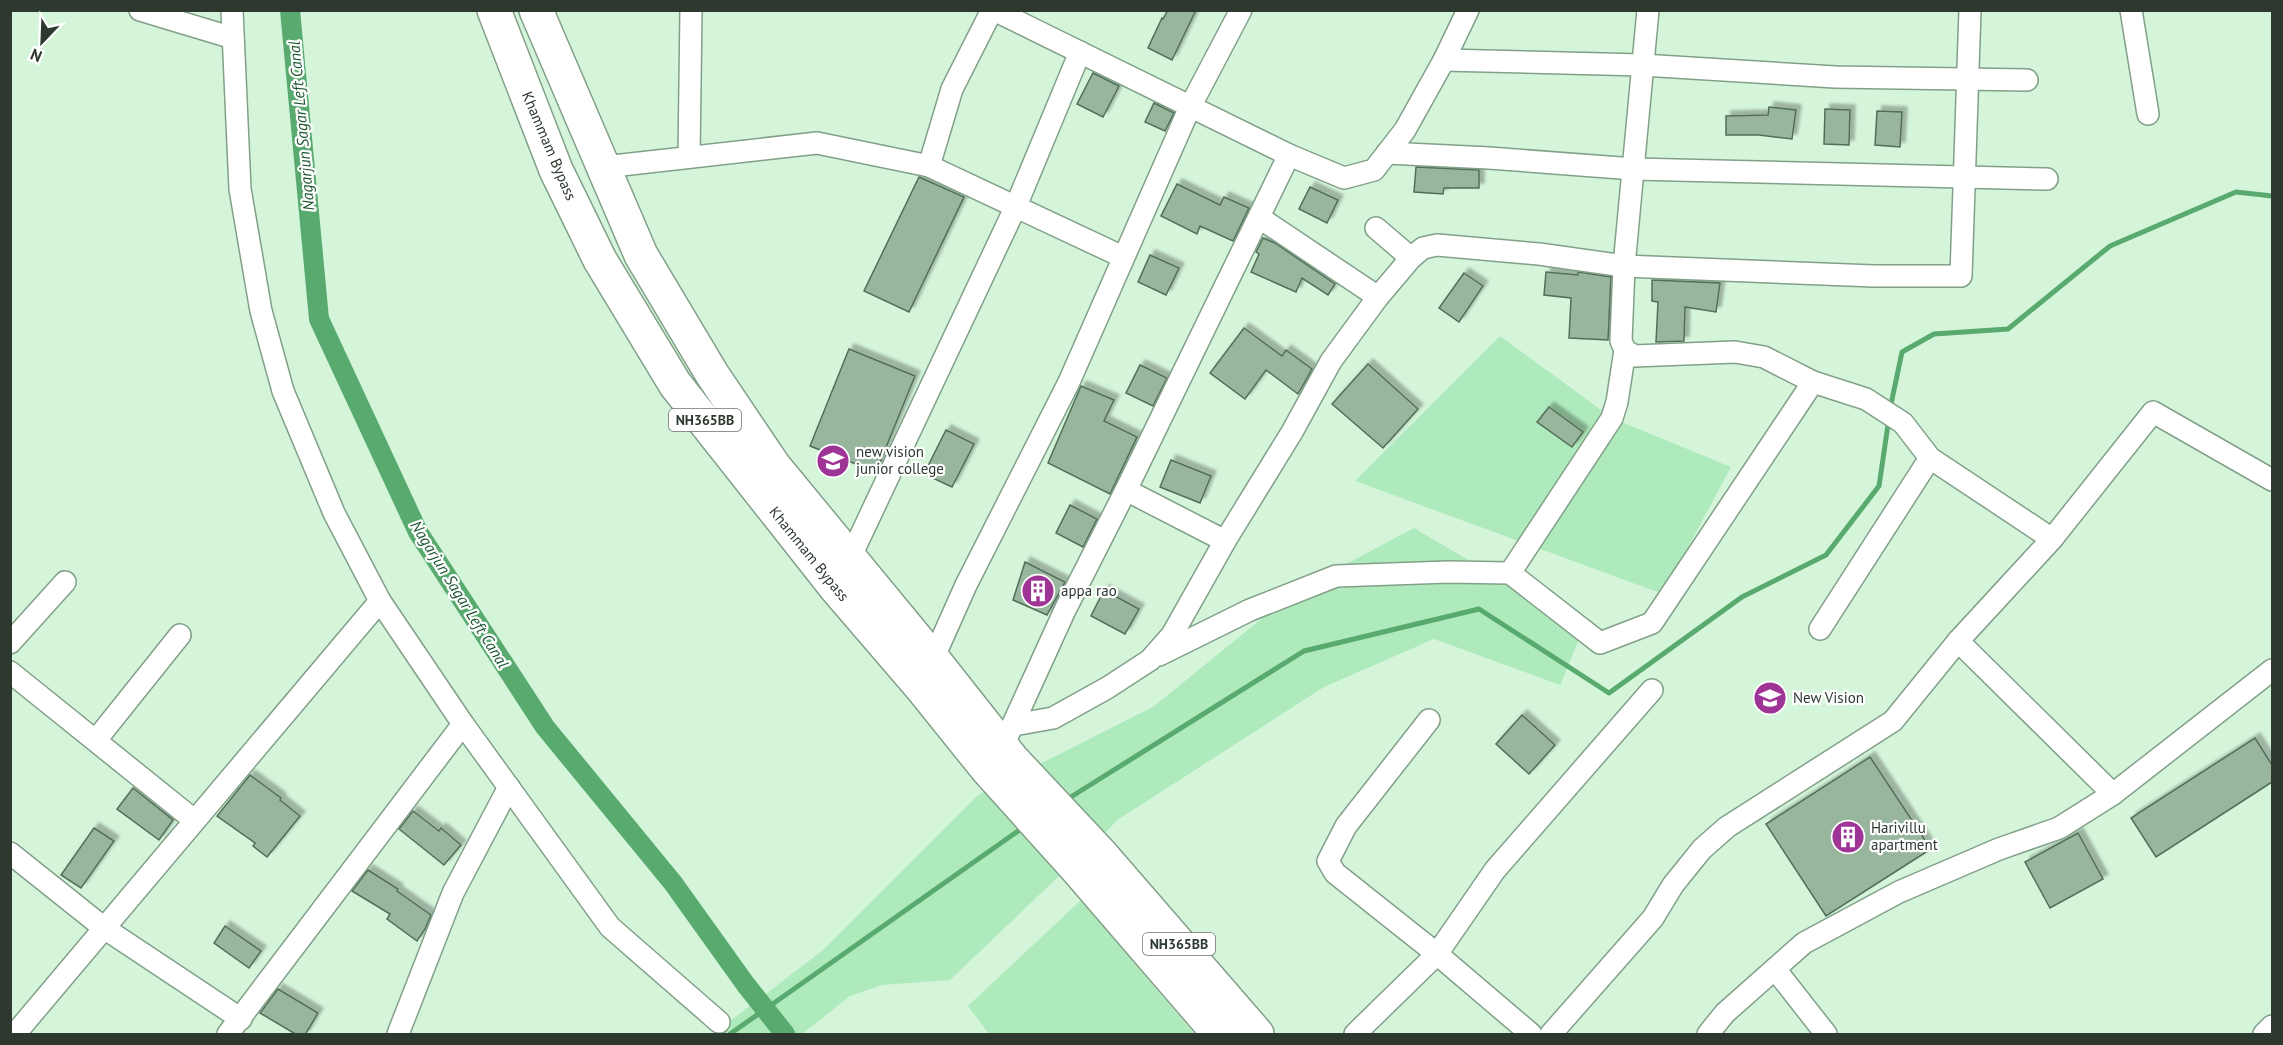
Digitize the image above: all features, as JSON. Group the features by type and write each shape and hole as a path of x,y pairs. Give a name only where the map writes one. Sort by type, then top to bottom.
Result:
{"highway":[{"name":"Khammam Bypass","path":"495,10 561,180 600,260 675,384 836,588 921,687 1006,753"},
{"name":"Khammam Bypass","path":"536,10 641,255 712,374 774,466 933,659 1219,1035"},
{"name":"Khammam Bypass","path":"1089,862 1257,1035"}],"street":[{"path":"141,10 233,38"},
{"path":"232,10 240,189 261,311 283,391 334,513 380,601 463,724 610,927 719,1022"},
{"path":"689,157 691,10"},
{"path":"929,166 952,89 993,10 1289,155 1344,178 1374,170 1405,130 1444,60 1468,10"},
{"path":"933,659 966,585 1069,382 1190,107 1241,10"},
{"path":"1648,10 1624,266 1621,341 1625,350 1634,356 1734,352 1764,357 1813,382 1866,399 1903,423 1930,458 2052,539"},
{"path":"1150,660 1172,635 1225,541 1292,432 1331,361 1378,297 1411,258 1423,248 1437,245 1539,254 1624,266 1874,276 1961,276 1970,10"},
{"path":"2131,10 2148,114"},
{"path":"850,558 1016,206 1080,52"},
{"path":"1444,60 1642,65 1835,77 2027,80"},
{"path":"604,167 817,143 929,166 1123,257"},
{"path":"1387,153 1634,169 2047,179"},
{"path":"1006,753 1065,610 1260,218 1289,155"},
{"path":"1260,218 1378,297"},
{"path":"1376,228 1411,258"},
{"path":"1510,573 1612,418 1617,402 1625,350"},
{"path":"1006,753 1053,718 1107,688 1150,660 1250,610 1336,576 1448,572 1510,573 1600,643 1652,623 1813,382"},
{"path":"1551,1035 1653,918 1673,885 1702,849 1727,827 1893,721 1958,641 2052,539 2153,412 2272,480"},
{"path":"1820,629 1930,458"},
{"path":"1126,490 1225,541"},
{"path":"10,643 65,582"},
{"path":"15,1035 380,601"},
{"path":"96,740 180,635"},
{"path":"1958,641 2113,794"},
{"path":"1708,1035 1725,1013 1804,943 1899,892 1999,849 2059,828 2113,794 2272,670"},
{"path":"10,672 194,820"},
{"path":"1355,1035 1437,954 1495,870 1652,690"},
{"path":"1429,720 1346,826 1328,861 1335,873 1437,954 1531,1035"},
{"path":"10,853 234,1027 463,724"},
{"path":"398,1035 453,893 509,787"},
{"path":"1775,969 1826,1035"},
{"path":"2264,1035 2272,1026"}],"green space":[{"path":"1500,336 1612,418 1731,467 1663,594 1355,481"},
{"path":"1414,528 1584,628 1560,685 1434,639 1324,687 1119,819 950,980 882,985 850,996 802,1034 713,1034 822,951 978,795 1153,707 1297,590"},
{"path":"1081,900 1194,1034 989,1034 968,1006"}],"building":[{"path":"1168,10 1196,10 1172,60 1148,48"},
{"path":"1093,73 1119,86 1103,117 1077,104"},
{"path":"1154,103 1174,113 1165,131 1145,122"},
{"path":"1769,107 1796,110 1792,139 1759,135 1726,135 1726,116 1768,115"},
{"path":"1825,109 1850,110 1849,145 1824,144"},
{"path":"1877,111 1902,112 1900,147 1875,145"},
{"path":"1416,167 1479,170 1479,188 1444,188 1443,194 1414,192"},
{"path":"919,177 964,197 909,312 864,291"},
{"path":"1177,184 1220,205 1224,197 1249,208 1233,241 1200,226 1197,234 1161,216"},
{"path":"1310,187 1338,200 1327,223 1299,209"},
{"path":"1263,238 1275,243 1335,284 1328,295 1302,278 1296,292 1251,272 1259,254 1256,252"},
{"path":"1150,255 1179,268 1166,295 1138,282"},
{"path":"1546,272 1578,275 1578,272 1611,277 1608,340 1569,338 1571,298 1544,295"},
{"path":"1464,273 1483,286 1459,322 1439,308"},
{"path":"1652,280 1720,283 1716,312 1685,307 1684,341 1656,342 1658,302 1652,301"},
{"path":"1244,328 1282,356 1286,350 1312,369 1298,394 1266,370 1245,399 1210,373"},
{"path":"849,349 915,376 876,472 810,446"},
{"path":"1368,364 1418,409 1383,448 1332,404"},
{"path":"1140,365 1167,378 1153,406 1126,393"},
{"path":"1081,386 1114,400 1104,421 1137,437 1110,494 1048,463"},
{"path":"1549,407 1583,432 1572,447 1537,422"},
{"path":"946,430 974,444 952,487 924,474"},
{"path":"1171,460 1211,476 1200,503 1160,487"},
{"path":"1070,505 1097,519 1083,547 1056,533"},
{"name":"appa rao","path":"1025,562 1065,582 1047,615 1013,600"},
{"path":"1104,590 1139,609 1125,634 1091,616"},
{"path":"1522,715 1555,745 1529,774 1496,744"},
{"path":"2255,738 2272,765 2272,782 2156,857 2131,818"},
{"name":"Harivillu apartment","path":"1870,757 1931,849 1826,916 1766,824"},
{"path":"250,775 281,798 280,800 300,816 267,857 253,846 255,843 217,816"},
{"path":"133,788 173,820 159,840 117,809"},
{"path":"413,811 439,831 441,828 461,845 444,865 399,829"},
{"path":"94,828 114,841 81,888 61,875"},
{"path":"2078,833 2103,879 2050,908 2025,862"},
{"path":"368,870 398,889 397,891 431,915 417,941 387,919 390,914 352,891"},
{"path":"225,926 261,951 249,968 214,943"},
{"path":"278,989 318,1013 305,1035 297,1035 260,1013"}],"waterway":[{"name":"Nagarjun Sagar Left Canal","path":"290,10 319,319 418,532 545,727 673,883 746,985 785,1034"},
{"path":"1890,409 1902,352 1934,334 2008,329 2110,246 2236,192 2272,196"},
{"path":"1066,800 1304,651 1479,609 1609,693 1742,597 1826,555 1879,486 1889,418"},
{"path":"730,1034 1025,826"}],"place":[{"name":"new vision junior college","path":"833,461"},
{"name":"appa rao","path":"1038,591"},
{"name":"New Vision","path":"1770,698"},
{"name":"Harivillu apartment","path":"1848,837"}]}
